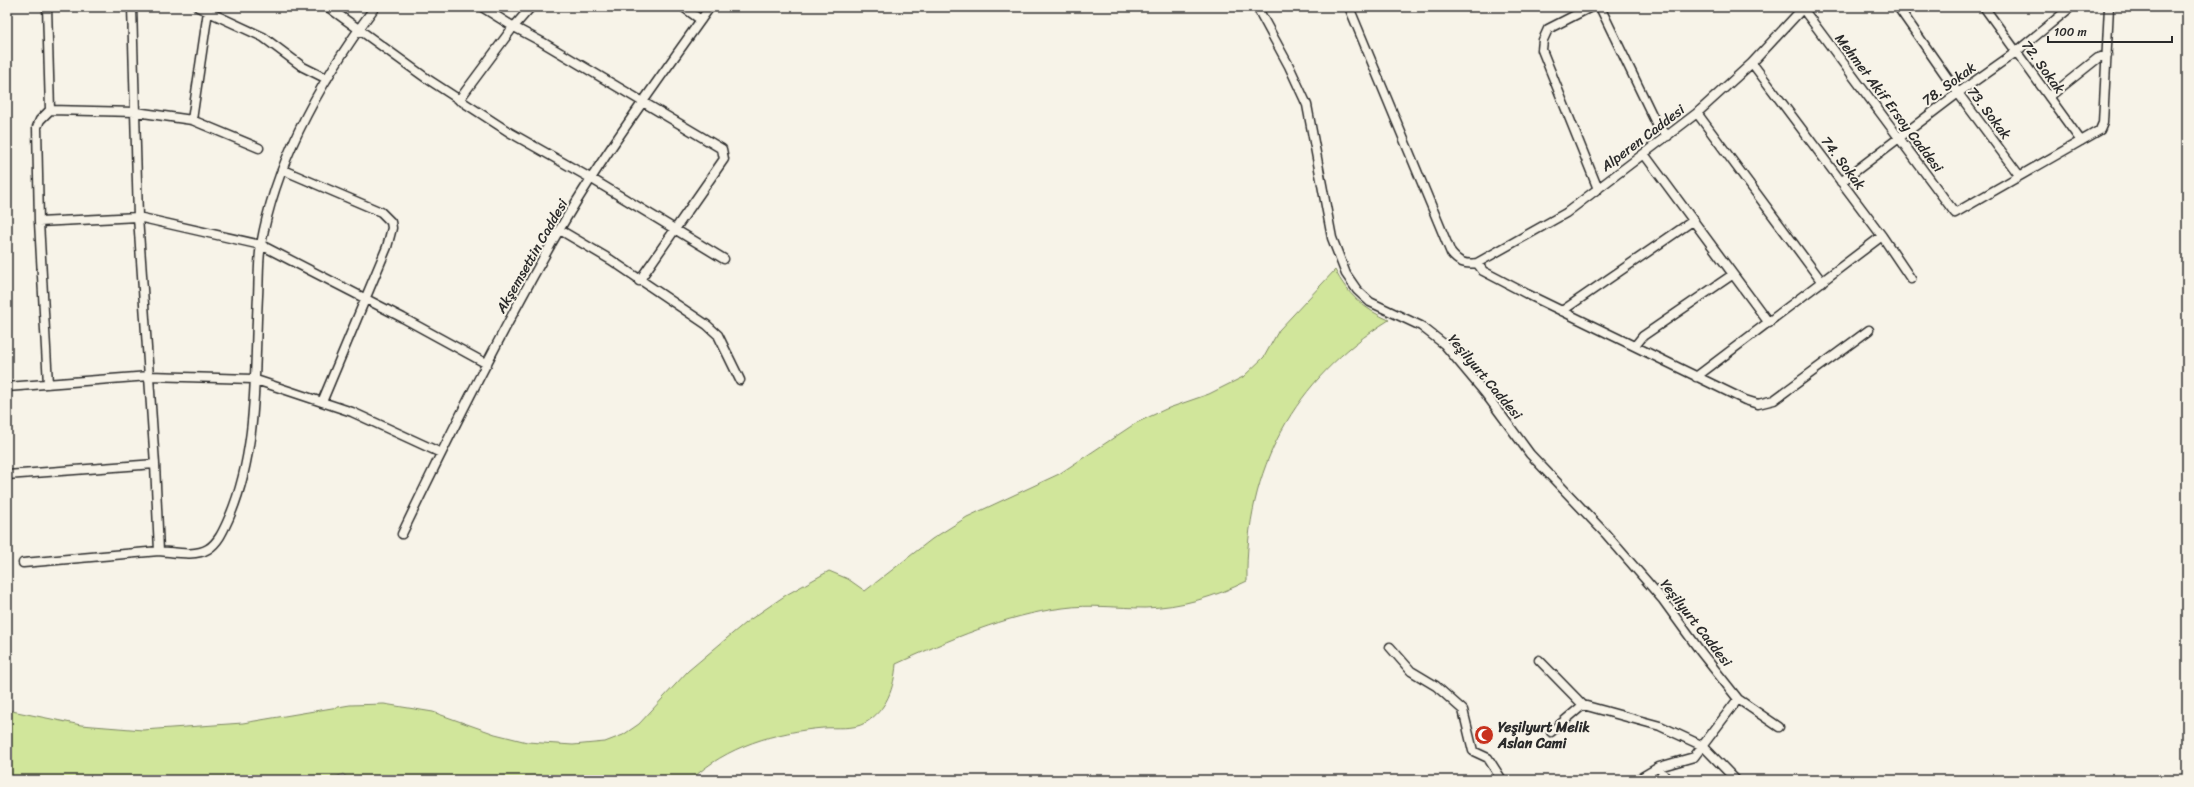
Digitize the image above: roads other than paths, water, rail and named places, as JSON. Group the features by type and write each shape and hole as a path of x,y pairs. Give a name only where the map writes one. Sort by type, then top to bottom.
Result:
{"street":[{"path":"47,7 50,110"},
{"path":"132,7 138,217 155,464 159,551"},
{"path":"198,7 263,37 303,67 327,79"},
{"path":"328,7 358,30 459,100 562,164 592,179 724,258"},
{"path":"24,563 159,551 199,553 209,549 219,538 233,507 244,469 252,418 261,246 283,170 308,112 358,30 375,7"},
{"path":"482,7 514,28 542,42 717,145 725,156 639,281"},
{"path":"459,100 531,7"},
{"path":"683,7 701,20"},
{"name":"Akşemsettin Caddesi","path":"402,534 441,453 545,254 592,179 710,7"},
{"name":"Yeşilyurt Caddesi","path":"1258,7 1289,66 1307,105 1332,238 1346,274 1357,290 1370,302 1420,326 1444,344 1485,393 1530,454 1605,533 1663,600 1700,651 1738,699 1779,727"},
{"path":"1349,7 1451,253 1462,263 1477,263 1483,270 1562,311 1752,403 1769,402 1869,330"},
{"path":"1591,7 1548,29 1543,40 1542,50 1598,189"},
{"path":"1600,7 1656,123 1668,136"},
{"name":"73. Sokak","path":"1898,7 1958,93 2019,175"},
{"name":"72. Sokak","path":"1984,7 2081,141"},
{"name":"78. Sokak","path":"1841,182 1958,93 2016,52 2061,10 2071,7"},
{"path":"2019,175 2098,132 2103,123 2109,7"},
{"name":"Alperen Caddesi","path":"1477,263 1566,214 1668,136 1697,113 1752,63 1803,8"},
{"name":"Mehmet Akif Ersoy Caddesi","path":"1803,8 1955,213 2019,175"},
{"path":"192,120 208,11"},
{"path":"2049,97 2098,58 2106,55"},
{"name":"74. Sokak","path":"1752,63 1882,236 1911,279"},
{"path":"48,384 39,222 37,127 40,120 50,110 136,112 192,120 259,148"},
{"path":"1697,113 1822,282"},
{"path":"1644,154 1694,220 1732,275 1769,323"},
{"path":"283,170 381,212 391,222 392,228 387,247 322,402"},
{"path":"39,222 138,217 261,246 365,298 487,364"},
{"path":"1562,311 1694,220"},
{"path":"560,230 611,260 639,281 707,325 718,334 740,380"},
{"path":"1696,377 1882,236"},
{"path":"1635,346 1643,336 1732,275"},
{"path":"7,387 149,376 254,379 352,412 441,453"},
{"path":"7,475 155,464"},
{"path":"1390,647 1411,671 1436,686 1463,710 1473,751 1488,758 1502,780"},
{"path":"1540,660 1584,705 1660,726 1703,746 1736,780"},
{"path":"1637,780 1659,767 1694,757 1738,699"},
{"path":"1551,732 1584,705"},
{"path":"1659,767 1667,780"}],"place":[{"name":"Yeşilyurt Melik Aslan Cami","path":"1484,735"}]}
